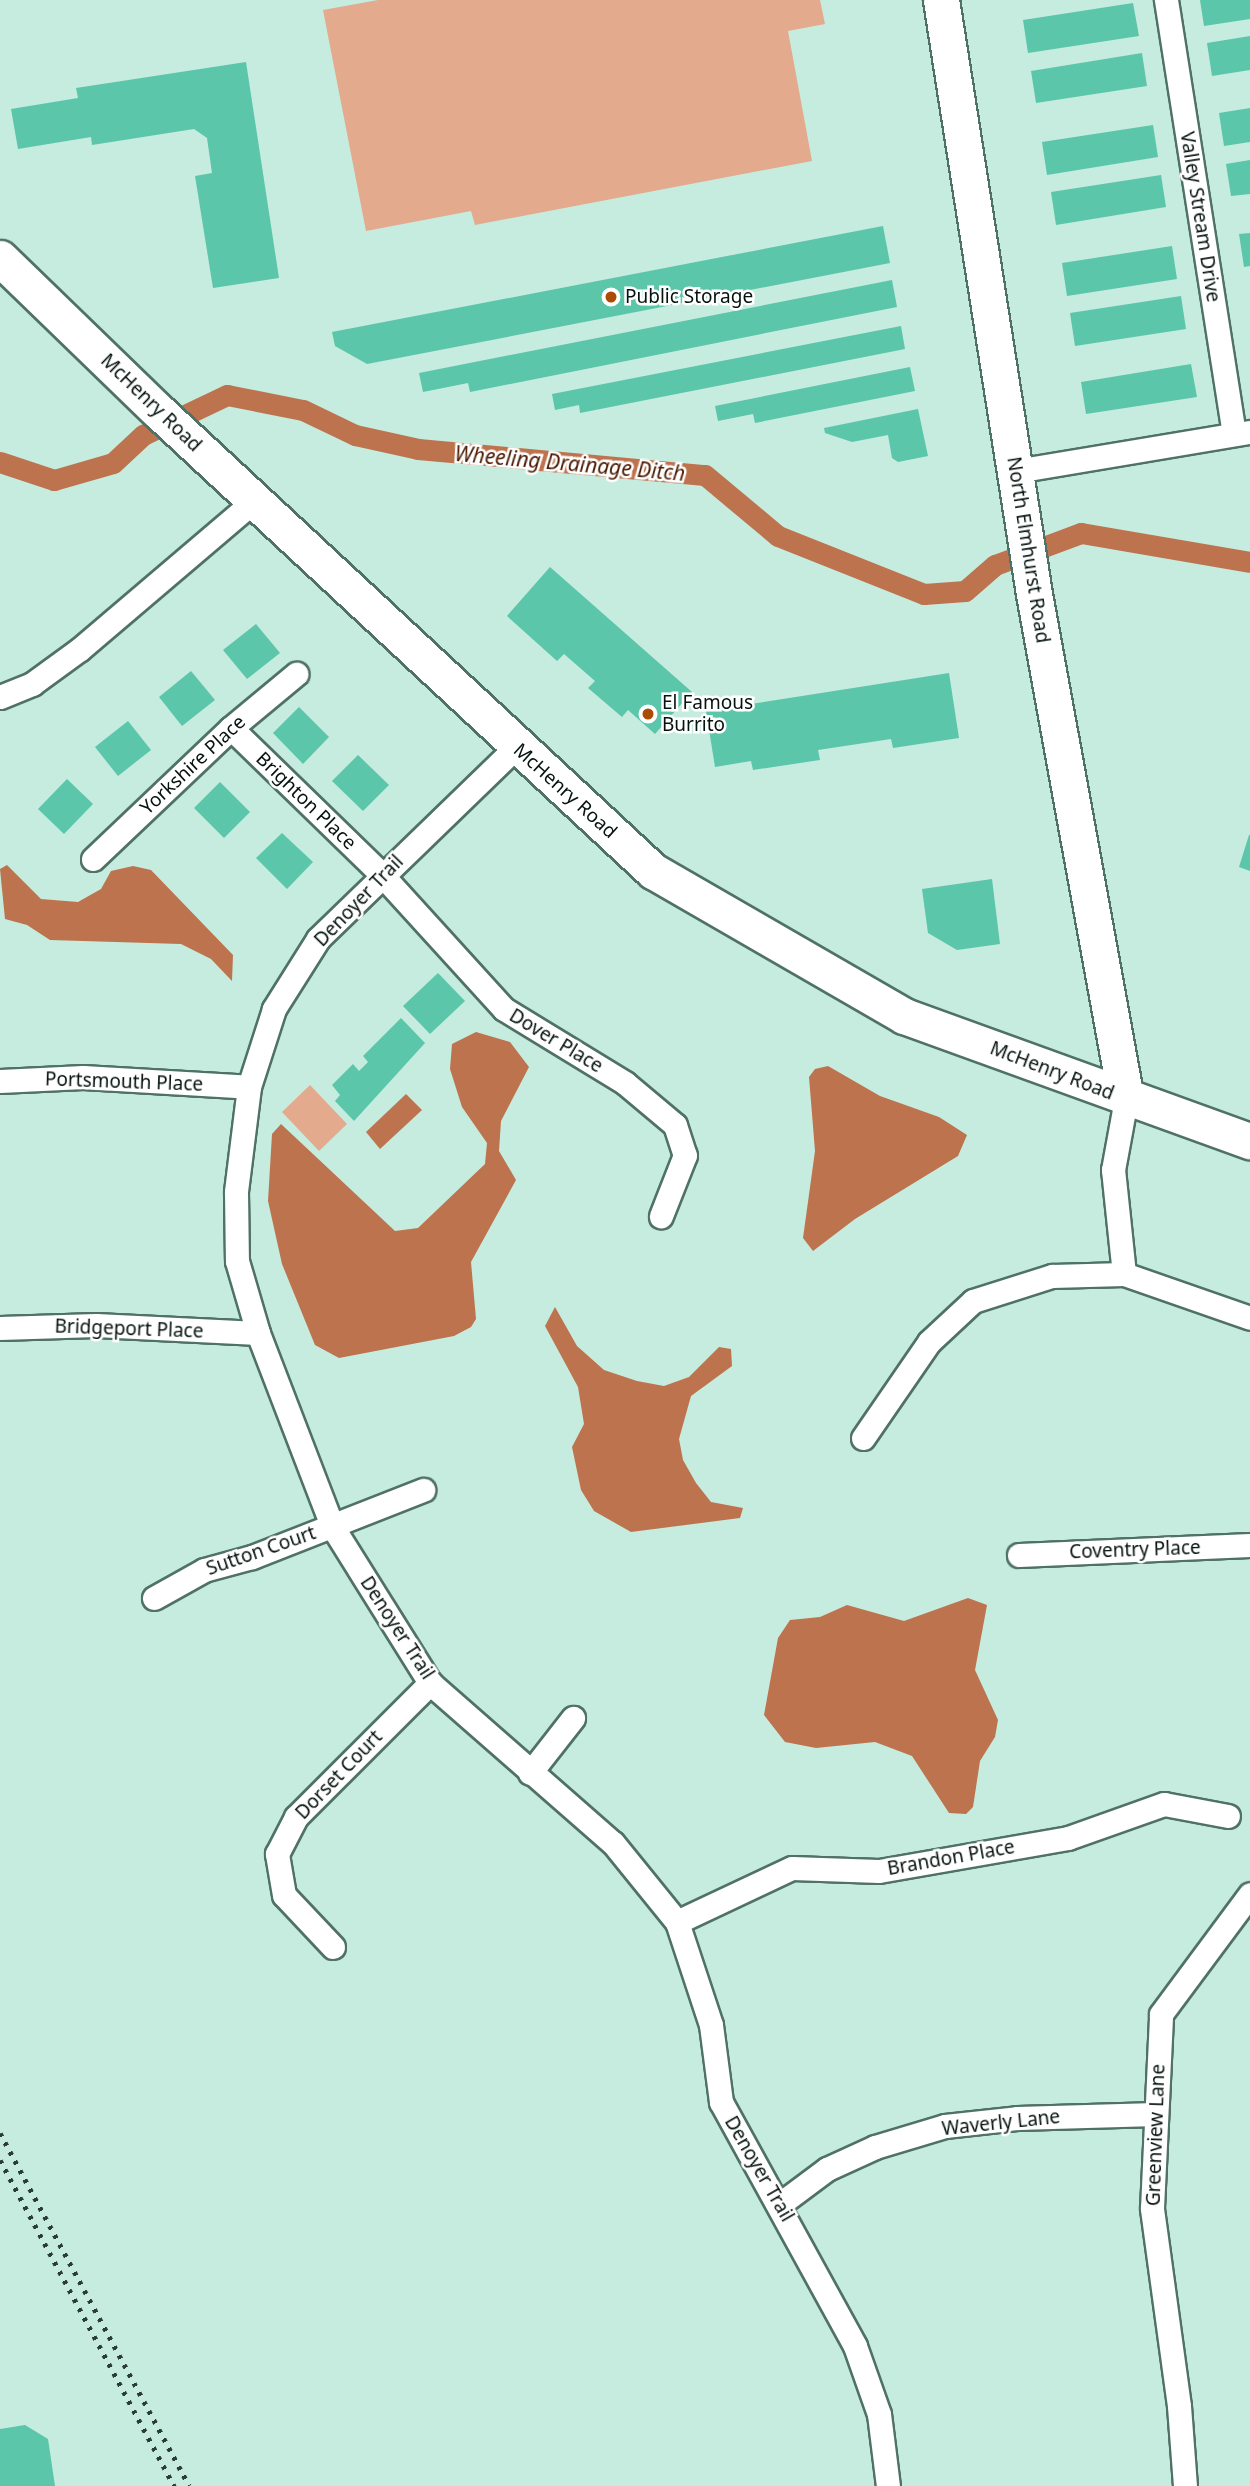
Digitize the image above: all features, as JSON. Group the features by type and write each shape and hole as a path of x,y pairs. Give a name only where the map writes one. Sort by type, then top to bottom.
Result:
{"main road":[{"name":"North Elmhurst Road","path":"942,0 1049,677 1126,1099"},
{"name":"McHenry Road","path":"0,258 201,452 516,747 653,871 707,905 904,1016 1126,1099 1250,1141"}],"street":[{"name":"Valley Stream Drive","path":"1018,488 1242,433 1166,0"},
{"path":"0,697 32,684 80,649 254,501"},
{"name":"Yorkshire Place","path":"93,859 230,728 296,674"},
{"name":"Brighton Place","path":"230,728 382,875"},
{"name":"Denoyer Trail","path":"516,747 318,939 274,1009 248,1087 236,1192 237,1261 258,1333 332,1526 430,1683 613,1843 677,1922 710,2025 720,2102 751,2163 780,2204 855,2346 879,2414 888,2486"},
{"name":"Dover Place","path":"382,875 504,1009 625,1083 675,1125 685,1155 661,1216"},
{"name":"Portsmouth Place","path":"0,1081 83,1077 248,1087"},
{"path":"1124,1274 1113,1170 1126,1099"},
{"path":"863,1438 929,1342 973,1301 1052,1276 1124,1274 1250,1318"},
{"name":"Bridgeport Place","path":"0,1328 96,1325 258,1333"},
{"name":"Sutton Court","path":"154,1598 204,1570 252,1557 423,1490"},
{"name":"Coventry Place","path":"1020,1555 1250,1545"},
{"name":"Dorset Court","path":"333,1947 284,1895 277,1854 296,1817 430,1683"},
{"path":"530,1773 573,1718"},
{"name":"Brandon Place","path":"677,1922 792,1868 879,1871 1068,1838 1164,1804 1228,1816"},
{"name":"Greenview Lane","path":"1185,2486 1152,2208 1161,2014 1250,1895"},
{"name":"Waverly Lane","path":"780,2204 827,2169 875,2147 945,2126 1017,2118 1156,2114"}],"shaded area":[{"path":"378,0 820,0 825,24 788,31 812,161 475,225 471,211 366,231 323,10"},
{"path":"7,865 41,899 78,902 101,889 111,871 133,866 151,870 233,955 232,981 211,959 181,944 50,940 27,925 5,919 0,869"},
{"path":"476,1032 510,1042 529,1067 501,1121 499,1151 516,1180 471,1262 476,1319 471,1327 454,1336 339,1358 315,1345 282,1264 268,1201 272,1134 281,1124 395,1231 418,1228 485,1164 487,1143 462,1107 450,1069 452,1044"},
{"path":"828,1066 880,1096 939,1117 967,1135 958,1156 855,1219 813,1251 803,1238 815,1151 809,1077 815,1069"},
{"path":"310,1085 347,1124 319,1151 282,1112"},
{"path":"406,1094 422,1110 380,1149 366,1132"},
{"path":"555,1307 577,1346 604,1370 637,1381 664,1386 689,1377 719,1347 731,1349 732,1366 691,1396 679,1439 683,1460 696,1483 711,1502 743,1508 740,1518 631,1532 594,1511 581,1490 572,1447 584,1424 578,1387 545,1326"},
{"path":"968,1598 987,1605 975,1670 998,1720 995,1737 980,1761 973,1807 966,1814 949,1813 912,1756 875,1742 816,1748 785,1742 764,1715 778,1638 790,1620 820,1617 847,1605 904,1621"}],"building":[{"path":"1200,0 1250,0 1250,19 1204,26"},
{"path":"1133,3 1139,36 1028,53 1023,20"},
{"path":"1250,36 1250,70 1212,76 1207,43"},
{"path":"1142,53 1147,86 1036,103 1031,71"},
{"path":"246,62 279,278 213,288 195,176 212,173 207,138 194,129 92,145 91,137 18,149 11,109 78,98 76,88"},
{"path":"1250,108 1250,142 1224,146 1219,113"},
{"path":"1153,125 1158,157 1047,175 1042,142"},
{"path":"1250,160 1250,194 1231,196 1226,164"},
{"path":"1161,175 1166,207 1056,225 1051,192"},
{"name":"Public Storage","path":"883,226 890,263 367,364 335,346 332,332"},
{"path":"1250,233 1250,266 1244,267 1239,234"},
{"path":"1172,246 1177,279 1067,296 1062,263"},
{"name":"Public Storage","path":"892,280 897,307 470,392 468,383 423,392 419,373"},
{"path":"1181,296 1186,329 1075,346 1070,313"},
{"name":"Public Storage","path":"901,326 905,349 580,413 579,405 555,410 552,394"},
{"path":"1191,364 1197,397 1086,414 1081,382"},
{"path":"910,367 915,391 755,423 753,414 718,421 715,406"},
{"path":"918,409 928,456 898,462 892,458 888,435 852,442 825,433 824,428"},
{"path":"550,567 692,692 655,734 628,710 622,717 588,688 595,681 564,654 557,661 507,616"},
{"path":"256,624 280,653 247,679 223,650"},
{"path":"191,671 215,700 182,726 159,697"},
{"path":"949,673 959,738 893,748 891,739 818,750 820,760 753,770 751,761 715,767 706,711"},
{"path":"299,707 329,737 303,764 273,733"},
{"path":"128,721 151,750 118,776 95,747"},
{"path":"358,755 389,785 363,811 332,781"},
{"path":"67,779 93,804 64,834 38,809"},
{"path":"220,782 250,812 224,838 194,808"},
{"path":"282,833 313,862 287,889 256,858"},
{"path":"1250,835 1250,871 1239,867"},
{"path":"992,879 1000,944 957,950 928,933 922,889"},
{"path":"438,973 465,1001 430,1034 403,1006"},
{"path":"401,1018 425,1043 354,1121 335,1101 340,1095 332,1085 353,1064 359,1071 368,1062 363,1056"},
{"path":"25,2425 48,2439 55,2486 0,2486 0,2429"}],"waterway":[{"name":"Wheeling Drainage Ditch","path":"0,462 54,480 113,463 143,435 227,395 303,410 355,435 418,449 705,475 778,536 924,594 965,591 995,565 1081,533 1250,562"}],"railway":[{"path":"0,2133 189,2486"},
{"path":"0,2160 174,2486"}],"place":[{"name":"Public Storage","path":"611,297"},
{"name":"El Famous Burrito","path":"648,714"}]}
